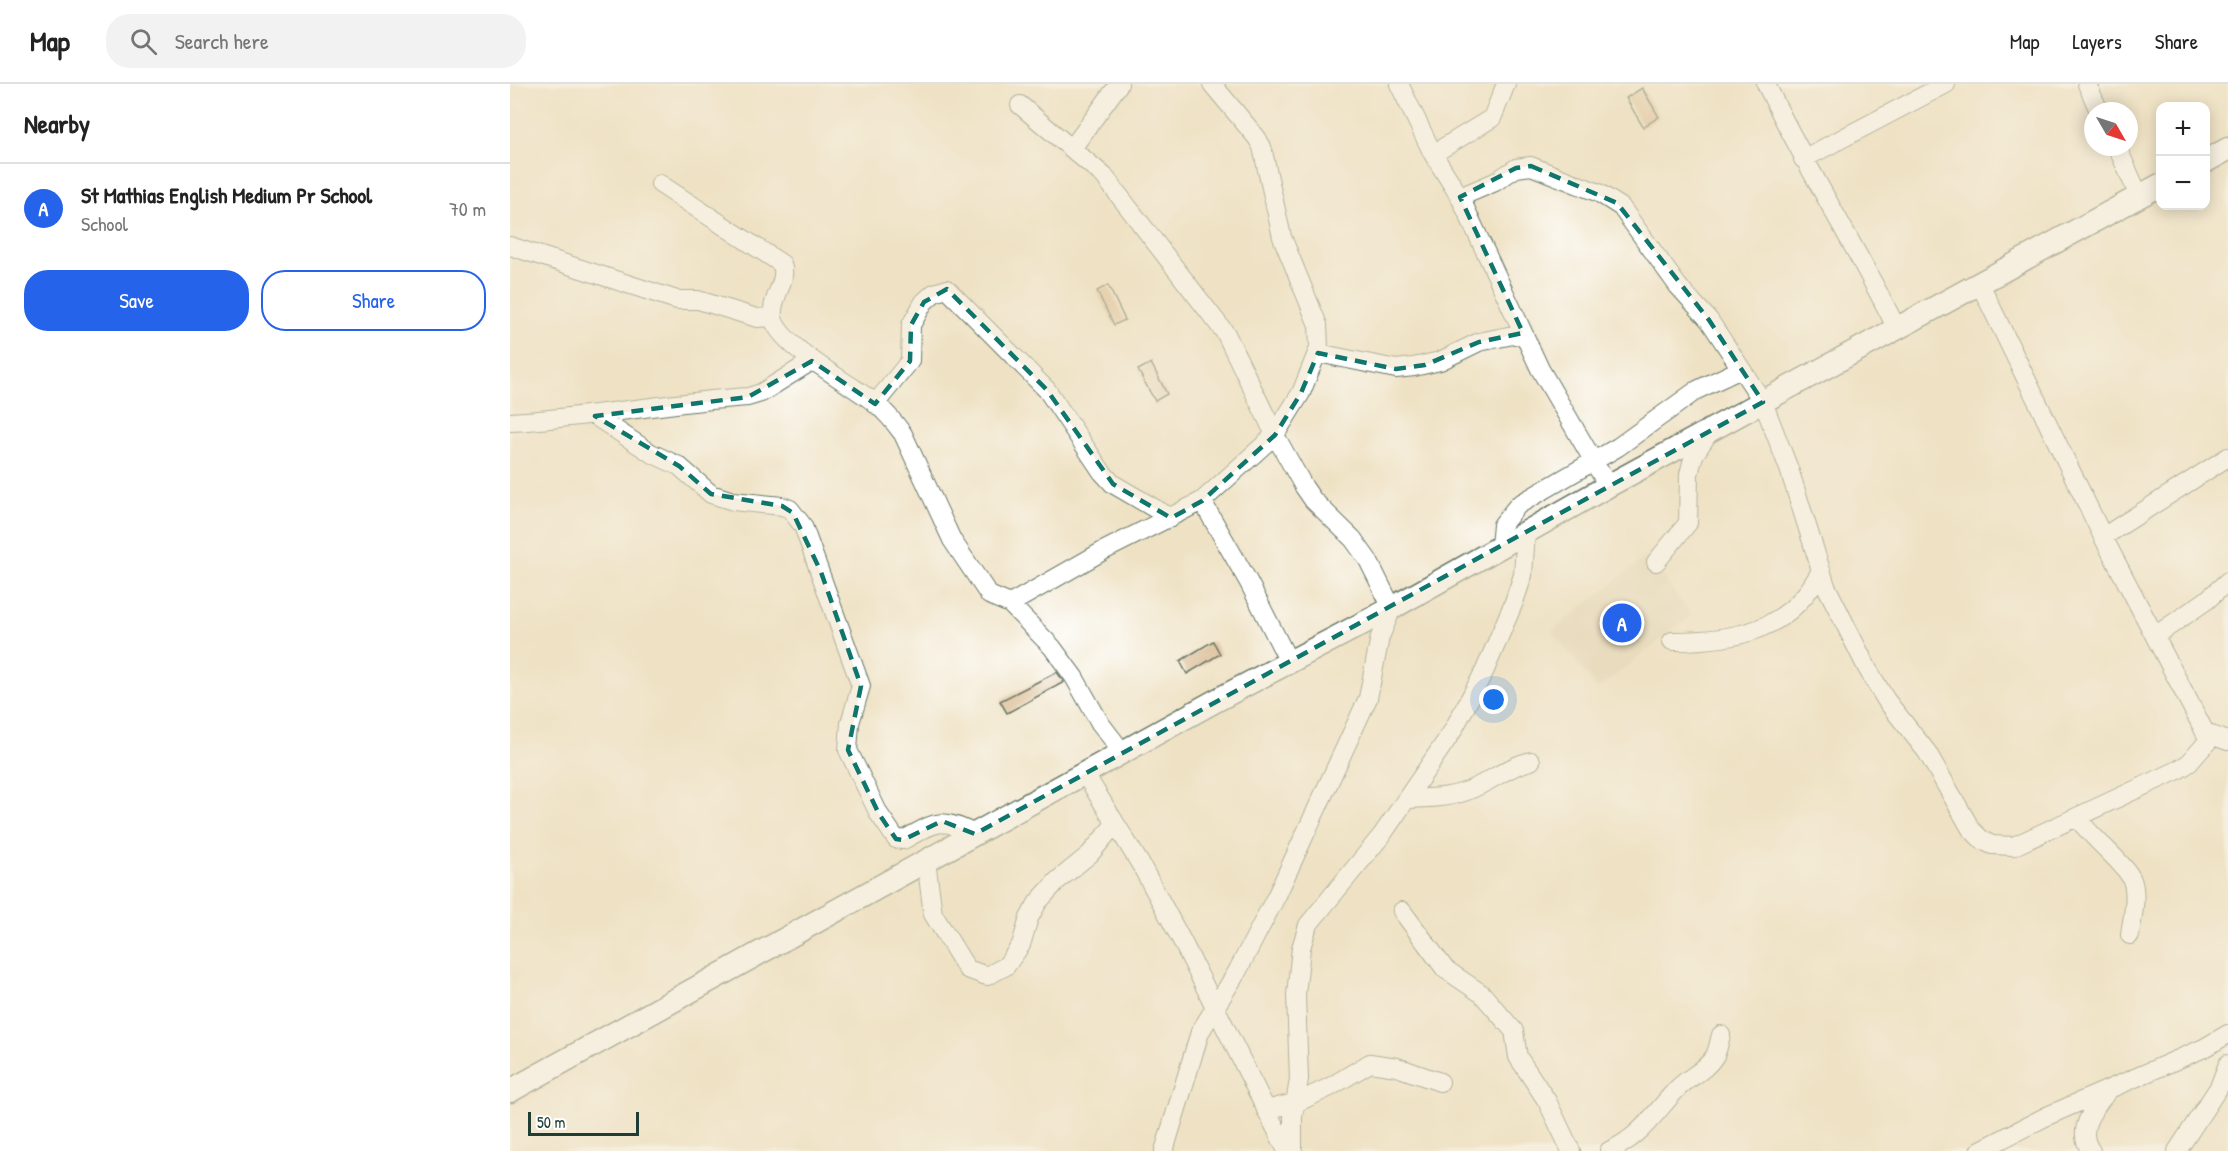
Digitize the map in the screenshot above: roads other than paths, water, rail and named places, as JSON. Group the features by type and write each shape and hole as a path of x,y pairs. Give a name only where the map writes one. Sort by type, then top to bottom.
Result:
{"main road":[{"path":"2210,158 2228,149"},
{"path":"510,1091 2156,186"}],"street":[{"path":"1072,147 1119,84"},
{"path":"1010,604 1103,551 1202,501 1275,435 1301,393 1318,353 1318,325 1282,237 1262,147 1212,84"},
{"path":"1399,84 1433,154 1460,198 1523,333 1608,486"},
{"path":"1433,154 1492,118 1506,84"},
{"path":"1766,84 1803,159 1865,265 1897,329"},
{"path":"1803,159 1946,84"},
{"path":"2087,84 2095,102"},
{"path":"1020,105 1072,147 1112,185 1226,334 1275,435 1313,500 1353,539 1368,560 1392,608 1380,637 1368,698 1277,895 1242,963 1200,1032 1164,1151"},
{"path":"2121,156 2139,196"},
{"path":"1460,198 1495,183 1516,168 1531,166 1612,199 1621,207 1678,285 1709,320 1763,402 1789,469 1821,570 1877,684 1896,714 1928,752 1971,829 1982,840 1992,845 2014,846 2189,763 2207,745 2208,734 2103,537 1980,284"},
{"path":"660,184 782,264 785,273 772,317"},
{"path":"510,246 677,300 698,300 757,318 772,317"},
{"path":"875,404 910,361 911,325 920,308 929,296 947,290 1047,390 1102,472 1113,483 1171,518"},
{"path":"772,317 791,343 812,361 875,404 903,434 945,528 989,595 1010,604 1052,647 1074,677 1100,723 1123,753"},
{"path":"1318,353 1379,366 1405,368 1440,361 1479,342 1523,333"},
{"path":"510,422 595,416 627,409 748,397 761,393 812,361"},
{"path":"1500,546 1502,525 1518,505 1618,447 1697,390 1741,369"},
{"path":"595,416 651,453 679,466 720,498 768,503 790,509 803,526 861,686 850,723 848,750 879,814 896,839 903,840 928,825 942,821 975,834"},
{"path":"1656,562 1688,523 1689,474 1694,455 1711,430"},
{"path":"2103,537 2228,457"},
{"path":"1202,501 1248,581 1289,662"},
{"path":"1293,1151 1299,1079 1297,985 1301,948 1308,925 1382,835 1452,732 1485,670 1523,575 1526,532"},
{"path":"1672,640 1714,641 1744,636 1789,613 1803,600 1821,570"},
{"path":"2155,636 2207,600 2228,581"},
{"path":"2208,734 2228,741"},
{"path":"1407,799 1438,798 1461,793 1478,787 1513,765 1531,761"},
{"path":"1085,774 1160,900 1287,1151"},
{"path":"2077,817 2084,828 2125,869 2133,881 2130,936"},
{"path":"926,861 933,914 967,969 987,975 999,971 1014,957 1038,902 1057,881 1090,854 1115,824"},
{"path":"1402,911 1445,969 1482,994 1514,1031 1518,1057 1547,1101 1571,1151"},
{"path":"1979,1151 2047,1116 2228,1034"},
{"path":"1609,1151 1628,1142 1645,1128 1678,1088 1710,1062 1716,1055 1721,1035"},
{"path":"1266,1110 1296,1102 1330,1087 1370,1063 1397,1067 1440,1082"},
{"path":"2177,1151 2219,1087 2228,1064"},
{"path":"2091,1151 2084,1136 2086,1124 2092,1110 2110,1089"}],"place":[{"name":"St Mathias English Medium Pr School","path":"1622,623"}]}
